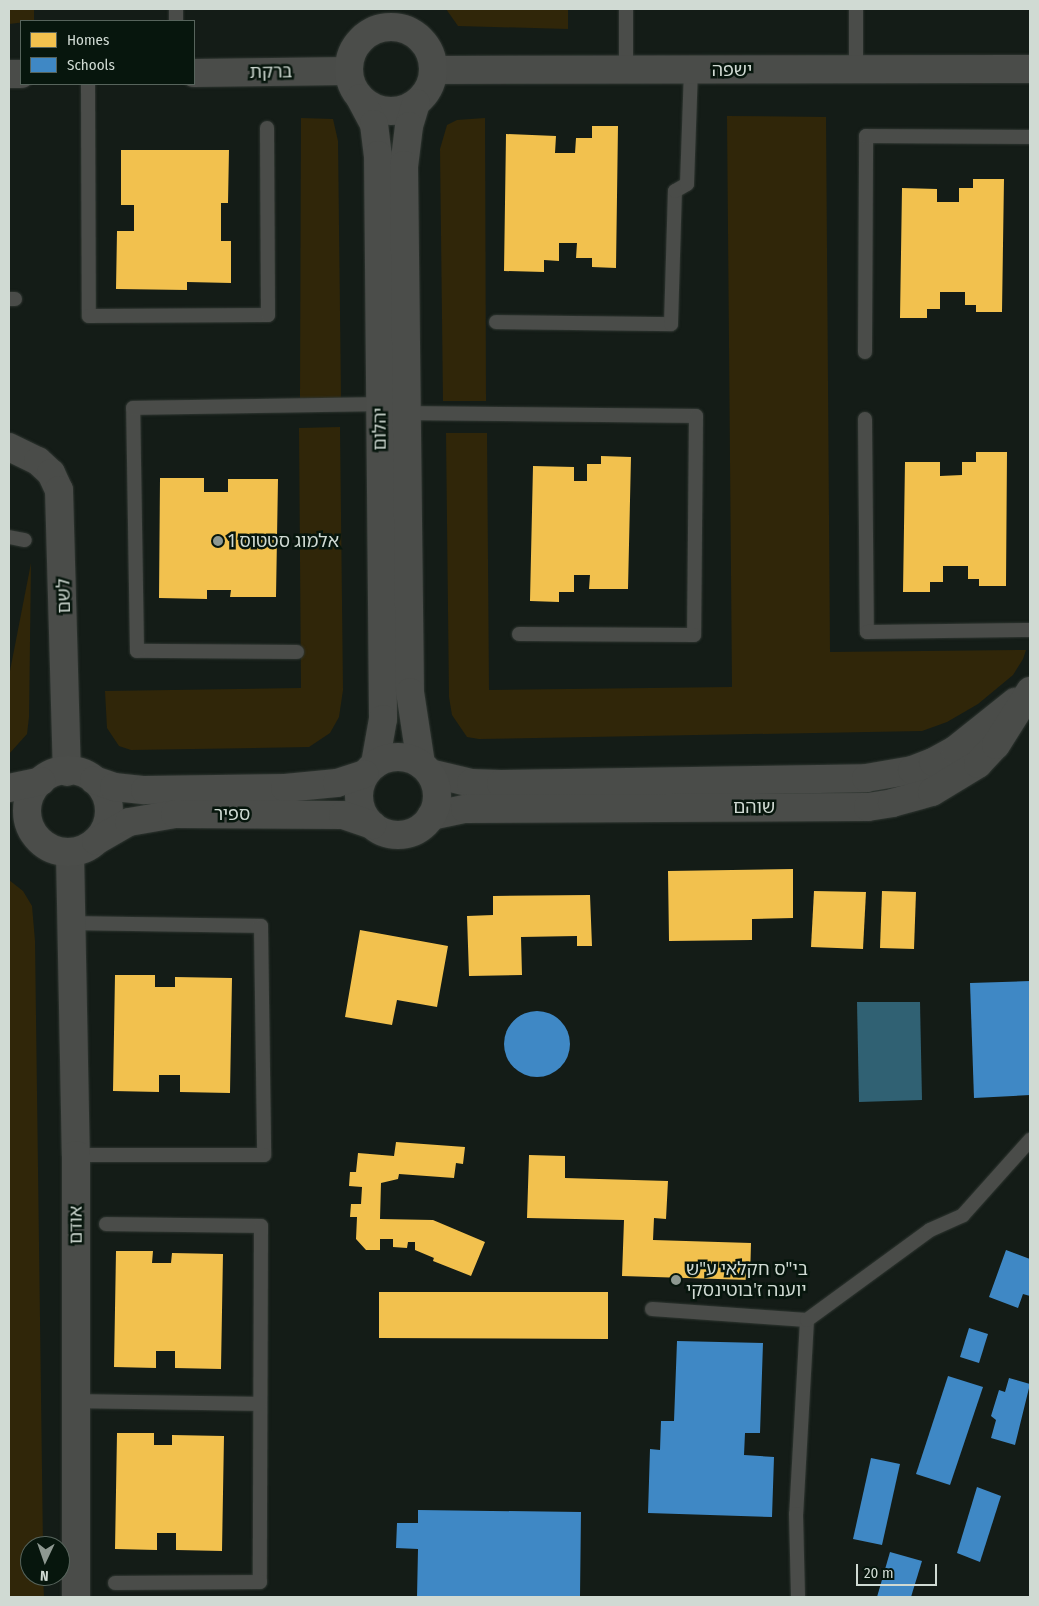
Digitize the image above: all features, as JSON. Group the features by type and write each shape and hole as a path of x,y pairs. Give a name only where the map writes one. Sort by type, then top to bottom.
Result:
{"street":[{"path":"374,9 365,35 351,53 348,71 360,98 381,110 393,111 416,103 430,84 433,70 428,47 418,36 405,9"},
{"path":"365,35 391,27 405,29 418,36"},
{"name":"ישפה","path":"433,70 1030,69"},
{"name":"ברקת","path":"195,73 348,71"},
{"name":"יהלום","path":"360,98 374,124 377,138 383,719 370,769"},
{"name":"יהלום","path":"416,103 409,126 404,165 410,692 426,769"},
{"name":"לשם","path":"9,448 38,461 51,473 60,490 67,772"},
{"name":"שוהם","path":"426,769 454,780 501,784 874,777 912,770 955,750 1030,690"},
{"name":"שוהם","path":"431,816 465,809 868,807 892,804 932,792 978,764 996,745 1030,690"},
{"path":"398,757 426,769 437,798 431,816 418,830 407,834 395,835 372,825 360,806 358,795 370,769 398,757"},
{"name":"ספיר","path":"94,780 114,787 145,790 285,788 337,783 370,769"},
{"path":"9,788 41,781 57,772 76,772 94,780 108,803 105,830 96,841 84,849 70,852 53,849 39,840 9,830"},
{"path":"39,840 31,829 28,810 32,792 41,781"},
{"name":"ספיר","path":"96,841 129,822 175,814 344,815 372,825"},
{"name":"אודם","path":"70,852 76,1154 76,1597"}],"lane":[{"path":"626,9 626,70"},
{"path":"856,9 856,70"},
{"path":"496,322 671,324 675,191 687,184 691,70"},
{"path":"88,85 89,316 268,315 267,128"},
{"path":"864,352 866,136 1030,137"},
{"path":"298,652 137,651 133,408 380,404"},
{"path":"408,413 696,416 694,635 519,634"},
{"path":"864,419 866,632 1030,630"},
{"path":"9,537 25,540"},
{"path":"72,923 261,926 264,1155 76,1154"},
{"path":"652,1309 807,1320 930,1230 963,1215 1030,1140"},
{"path":"106,1224 261,1226 260,1582 115,1583"},
{"path":"798,1597 796,1514 807,1320"},
{"path":"76,1401 260,1404"}],"shaded area":[{"path":"9,9 34,9 34,20 20,20 20,23 9,24"},
{"path":"446,9 568,9 568,29 458,26"},
{"path":"727,116 826,117 830,652 1026,650 1023,659 1013,675 978,704 947,722 922,731 479,739 467,737 452,715 449,697 446,433 487,433 489,690 732,687"},
{"path":"301,118 333,119 338,141 341,398 300,398"},
{"path":"485,118 486,401 443,401 440,149 447,125 457,120"},
{"path":"340,427 343,690 339,717 330,733 309,747 131,750 119,746 107,728 105,691 301,688 299,428"},
{"path":"31,563 29,717 27,734 9,754 9,676"},
{"path":"9,880 23,891 32,906 35,941 43,1536 20,1536 20,1586 43,1586 44,1597 9,1597"}],"water":[{"path":"857,1002 920,1002 922,1100 859,1102"}],"building: Homes":[{"path":"592,126 618,126 616,268 592,267 592,258 576,258 577,243 559,243 559,261 544,260 544,272 504,271 506,134 556,136 555,153 575,153 576,138 592,138"},
{"path":"121,150 229,150 228,203 221,203 221,241 231,241 231,283 187,282 187,290 116,289 117,231 134,231 134,205 121,205"},
{"path":"973,179 1004,179 1002,312 976,312 976,305 965,305 965,292 940,292 940,309 927,309 927,318 900,318 902,188 937,189 937,202 959,202 959,188 973,188"},
{"path":"976,452 1007,452 1006,586 979,586 979,579 968,579 968,566 943,566 943,582 930,582 930,592 903,592 905,462 940,462 940,476 962,475 962,462 976,462"},
{"path":"601,456 631,457 628,589 589,589 590,575 574,575 574,592 559,592 559,602 530,601 533,466 574,467 574,481 587,481 587,464 601,464"},
{"name":"אלמוג סטטוס 1","path":"160,478 204,478 204,492 228,492 228,479 278,479 276,597 230,597 231,590 207,590 207,599 159,598"},
{"path":"793,869 793,918 752,919 752,940 669,941 668,871"},
{"path":"814,891 866,892 863,949 811,947"},
{"path":"882,891 916,892 914,949 880,948"},
{"path":"590,895 592,946 577,946 577,936 521,937 522,975 469,976 467,916 493,915 493,896"},
{"path":"360,930 448,946 437,1007 397,1000 392,1025 345,1017"},
{"path":"115,975 155,975 155,987 175,987 175,977 232,978 230,1093 180,1092 180,1075 159,1075 159,1092 113,1091"},
{"path":"396,1142 465,1147 463,1164 456,1163 454,1178 399,1174 398,1179 381,1183 380,1219 433,1220 485,1242 471,1276 433,1261 434,1258 415,1250 415,1242 408,1242 407,1248 393,1247 393,1239 380,1239 380,1250 366,1250 356,1239 357,1217 350,1217 351,1204 361,1204 362,1187 349,1186 350,1172 356,1172 358,1153 394,1156"},
{"path":"529,1155 565,1156 565,1178 668,1181 666,1219 654,1218 653,1240 751,1243 750,1280 622,1276 624,1220 527,1218"},
{"path":"116,1251 153,1251 152,1263 171,1263 172,1253 223,1254 221,1369 175,1368 175,1351 156,1351 156,1368 114,1367"},
{"path":"379,1292 608,1292 608,1339 379,1338"},
{"path":"117,1433 154,1433 154,1445 172,1445 172,1435 224,1436 222,1551 176,1550 176,1533 157,1533 157,1550 115,1549"}],"building: Schools":[{"path":"1030,981 1030,1095 974,1098 970,983"},
{"path":"531,1011 543,1011 561,1020 568,1031 570,1044 568,1057 561,1068 550,1075 531,1077 518,1072 509,1063 504,1050 504,1038 509,1025 518,1016"},
{"path":"1006,1250 1030,1259 1030,1296 1023,1294 1018,1308 989,1297"},
{"path":"969,1328 988,1334 979,1363 960,1357"},
{"path":"677,1341 763,1343 760,1433 745,1433 744,1455 774,1457 772,1517 648,1513 650,1449 660,1450 661,1421 674,1421"},
{"path":"948,1376 983,1387 950,1485 916,1474"},
{"path":"1009,1378 1030,1384 1015,1445 991,1438 996,1420 991,1416 999,1390 1005,1392"},
{"path":"871,1458 900,1464 882,1545 853,1539"},
{"path":"977,1487 1001,1496 980,1562 957,1553"},
{"path":"418,1510 581,1512 580,1597 417,1597 418,1549 396,1548 397,1523 418,1523"},
{"path":"890,1552 922,1561 911,1597 877,1597"}],"place":[{"name":"אלמוג סטטוס 1","path":"218,541"},
{"name":"בי\"ס חקלאי ע\"ש יוענה ז'בוטינסקי","path":"676,1280"}]}
